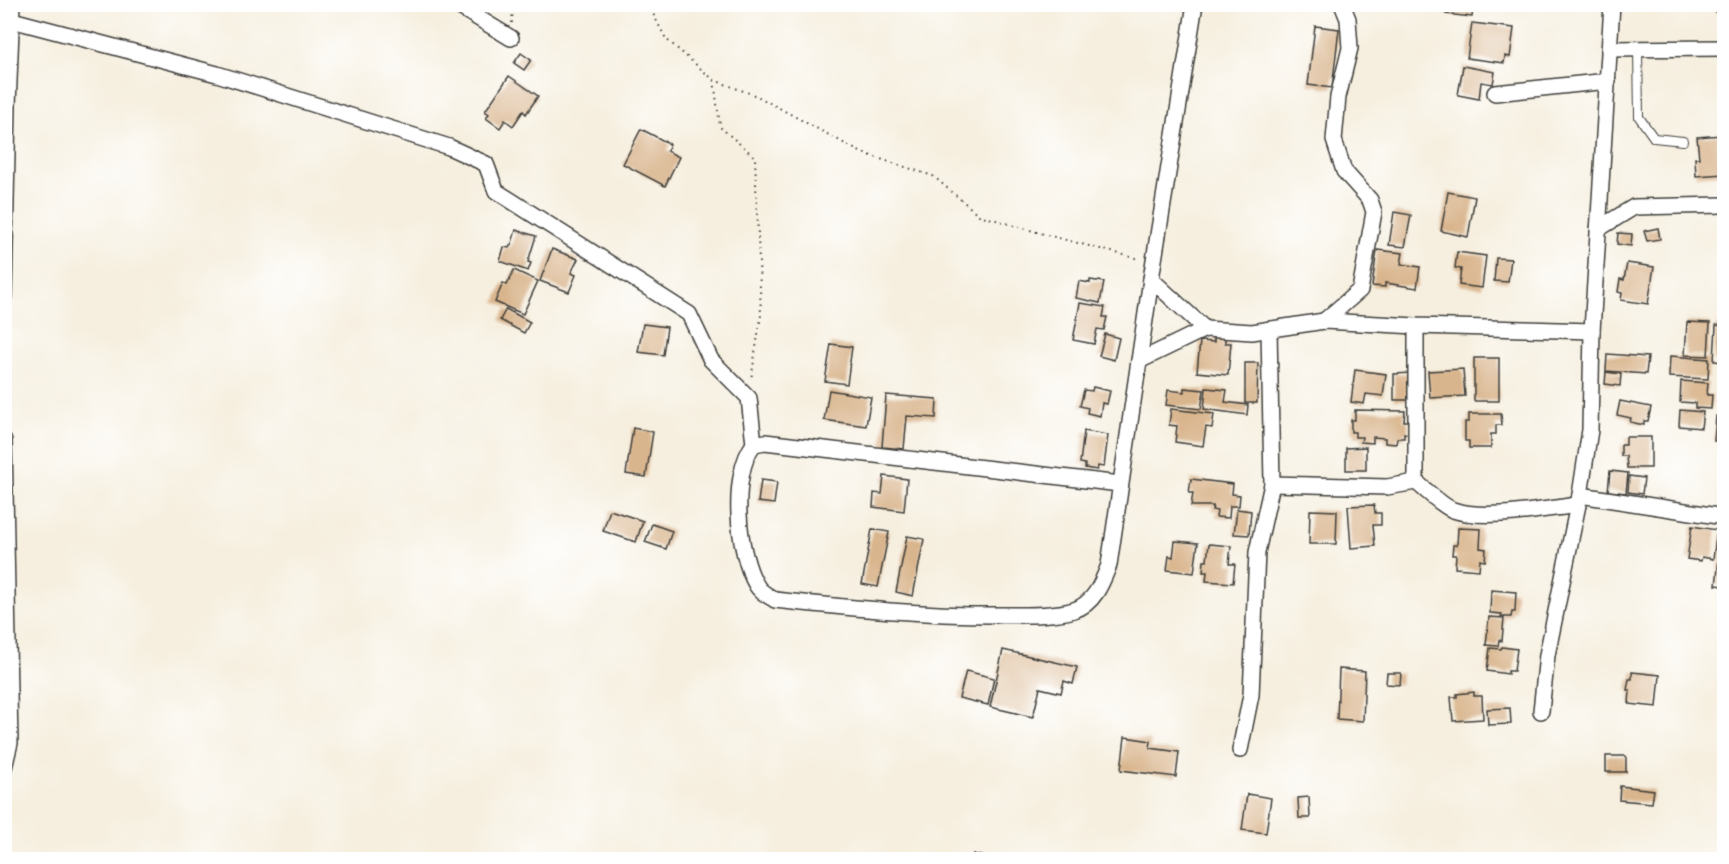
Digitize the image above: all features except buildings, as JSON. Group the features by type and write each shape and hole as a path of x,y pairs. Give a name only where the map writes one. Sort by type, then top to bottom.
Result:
{"street":[{"path":"4,296 12,4"},
{"path":"455,4 511,38"},
{"path":"1120,484 765,442 754,444 747,452 742,474 739,523 748,562 758,587 766,595 776,600 952,615 1034,615 1075,610 1093,597 1102,584 1109,565 1151,279 1195,4"},
{"path":"1324,321 1360,290 1374,212 1370,200 1344,171 1334,140 1338,97 1350,48 1348,19 1342,4"},
{"path":"1541,711 1547,655 1579,500 1590,430 1592,331 1612,4"},
{"path":"12,20 217,74 448,147 486,164 496,191 689,314 711,360 748,398 754,444"},
{"path":"1609,49 1725,48"},
{"path":"1496,93 1608,81"},
{"path":"1598,230 1634,207 1725,205"},
{"path":"1151,279 1205,329"},
{"path":"1139,361 1205,329 1252,332 1324,321 1592,331"},
{"path":"1416,326 1416,482"},
{"path":"1240,750 1251,695 1257,552 1272,484 1269,329"},
{"path":"4,440 10,742 4,768"},
{"path":"1272,484 1387,487 1416,482 1452,510 1475,513 1505,513 1579,500 1725,518"}],"lane":[{"path":"1638,49 1639,117 1654,138 1683,141"}],"path":[{"path":"648,4 666,39 714,80 757,96 862,153 933,176 979,215 1154,262"},
{"path":"714,80 720,127 755,158 761,315 748,398"}]}
